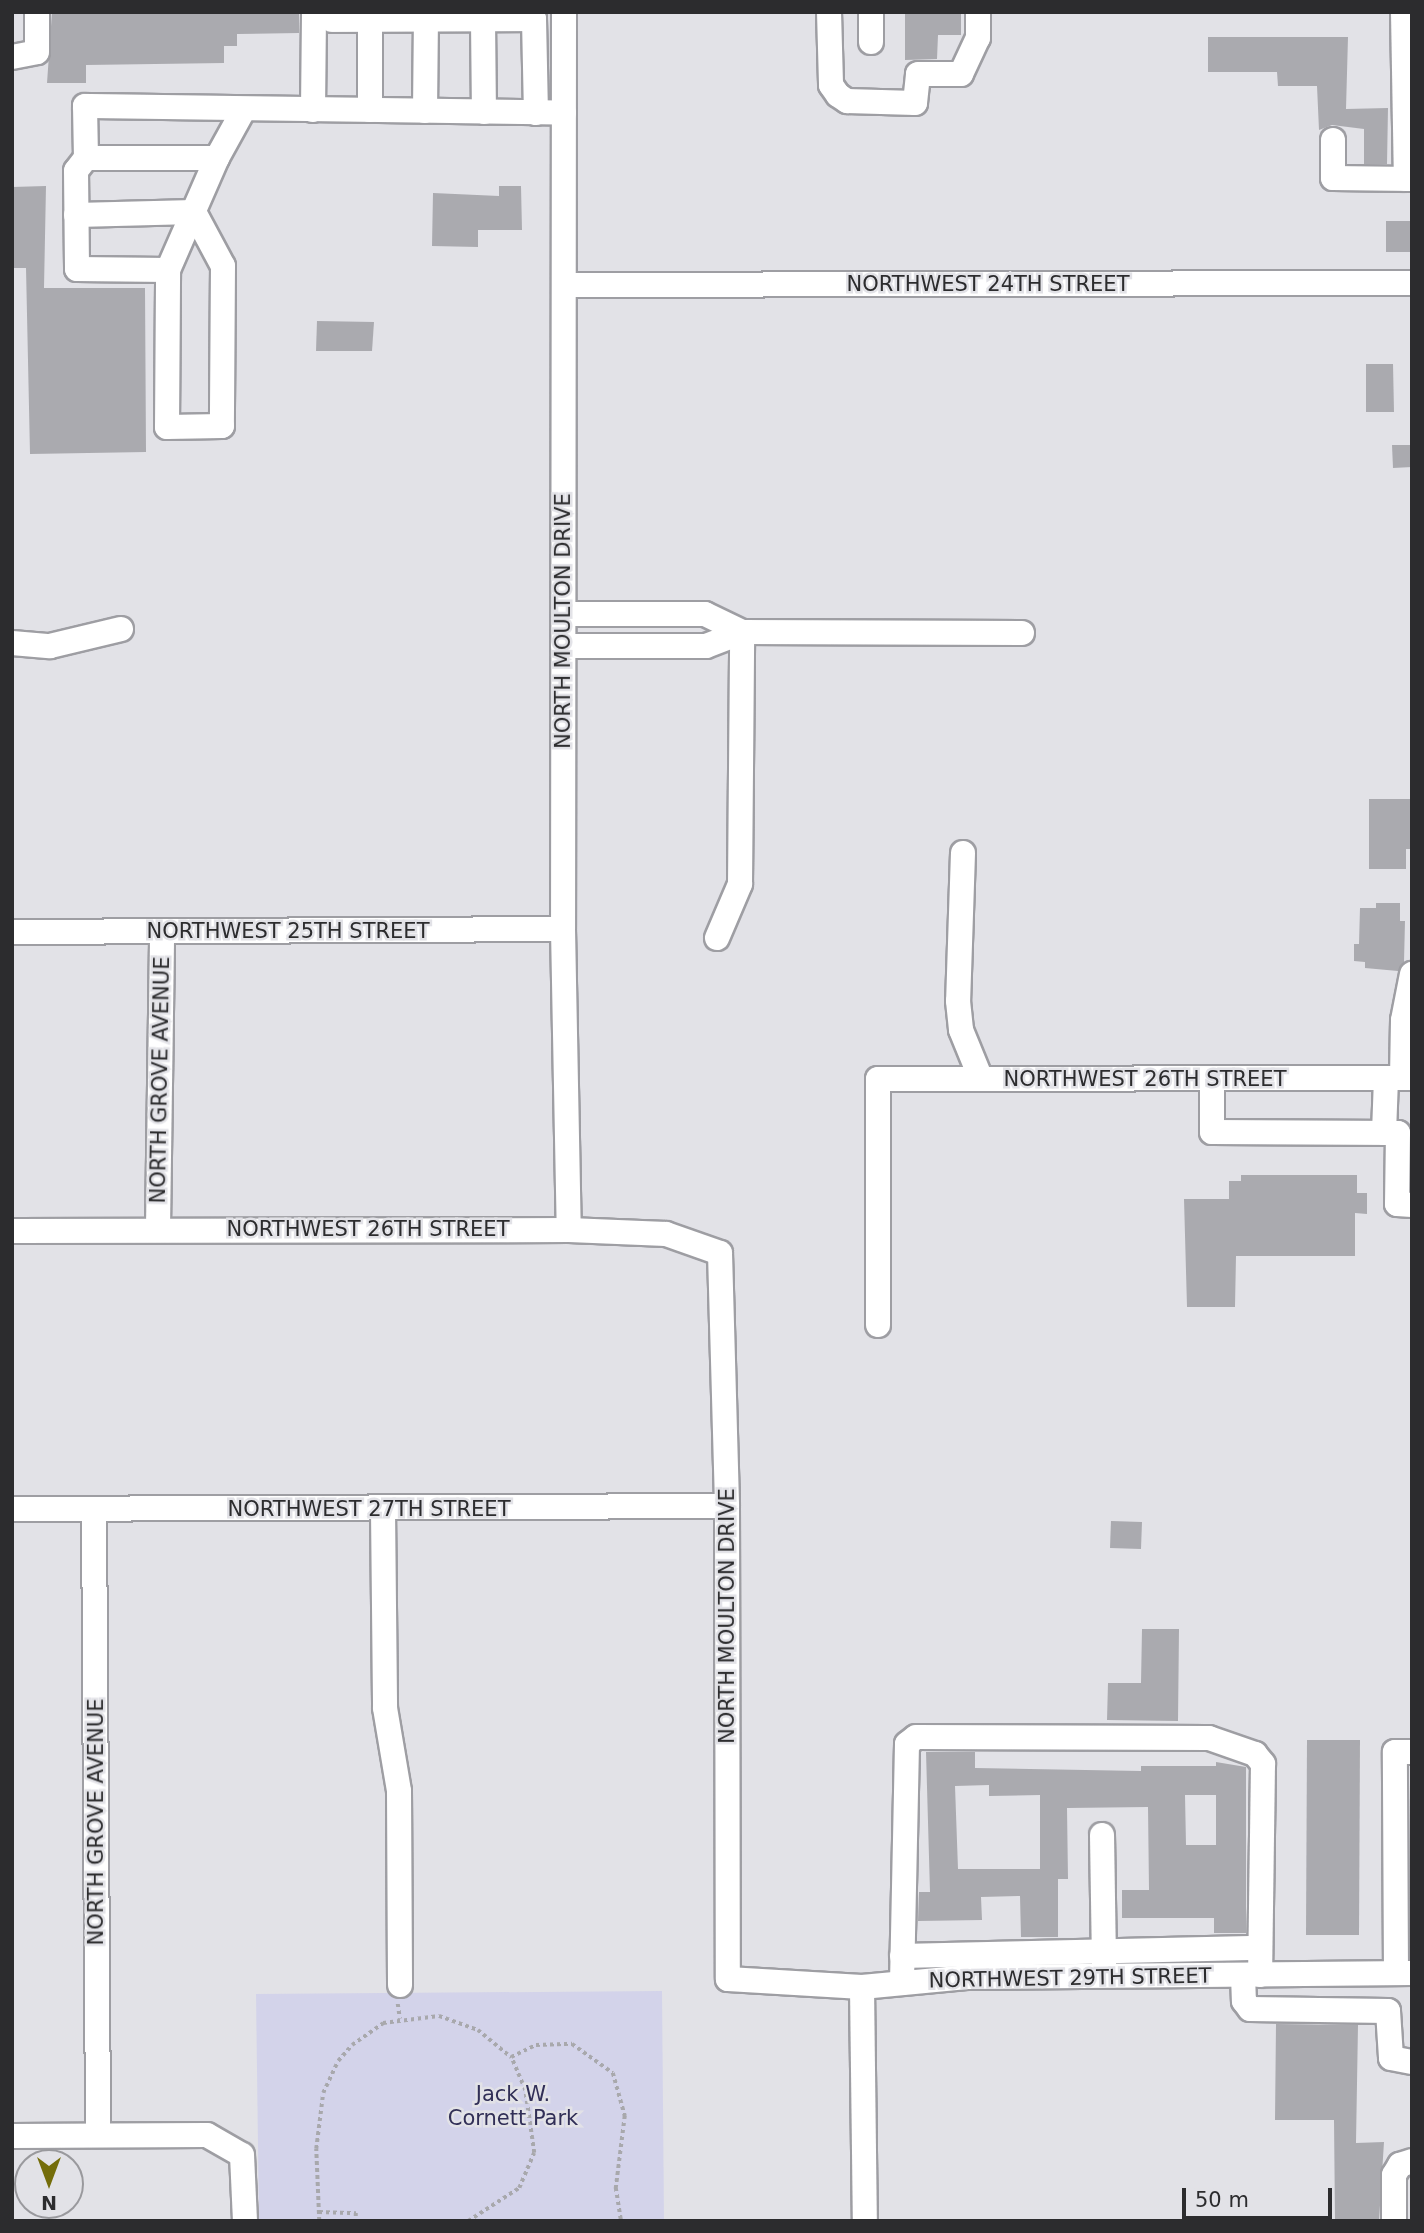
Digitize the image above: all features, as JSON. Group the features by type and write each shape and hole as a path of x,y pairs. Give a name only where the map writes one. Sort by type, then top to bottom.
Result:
{"street":[{"path":"12,57 37,52 37,12"},
{"name":"NORTH MOULTON DRIVE","path":"564,12 563,929 569,1230"},
{"path":"830,12 831,85 838,95 847,101 915,103 918,74 961,74 978,38 978,12"},
{"path":"871,12 871,42"},
{"path":"1333,140 1333,178 1409,179 1408,58 1403,12"},
{"path":"313,110 323,16 370,20 534,19 536,113"},
{"path":"370,20 370,110"},
{"path":"425,20 425,111"},
{"path":"483,20 484,112"},
{"path":"168,271 77,269 76,171 86,158 85,106 564,113"},
{"path":"194,212 223,266 222,426 167,427 168,271 217,158 244,109"},
{"path":"86,158 217,158"},
{"path":"76,215 194,212"},
{"name":"NORTHWEST 24TH STREET","path":"564,285 1412,283"},
{"path":"564,614 705,614 742,632"},
{"path":"657,614 658,645"},
{"path":"12,643 50,646 121,629"},
{"path":"717,938 740,884 742,632"},
{"path":"563,646 706,646 742,632 1022,633"},
{"path":"963,853 958,1001 961,1030 981,1079"},
{"name":"NORTHWEST 25TH STREET","path":"12,932 563,929"},
{"name":"NORTH GROVE AVENUE","path":"158,1228 162,932"},
{"path":"1384,1133 1400,1078 1403,1020 1412,974"},
{"path":"1212,1078 1212,1132 1398,1133 1397,1205 1412,1205"},
{"name":"NORTHWEST 26TH STREET","path":"878,1325 878,1079 1400,1078"},
{"name":"NORTHWEST 26TH STREET","path":"12,1231 158,1228 569,1230 666,1234 720,1253"},
{"name":"NORTH MOULTON DRIVE","path":"720,1253 727,1506 728,1979"},
{"name":"NORTHWEST 27TH STREET","path":"12,1509 383,1510 727,1506"},
{"name":"NORTH GROVE AVENUE","path":"94,1509 98,2135"},
{"path":"383,1510 385,1708 399,1791 400,1985"},
{"path":"902,1983 907,1744 916,1737 1209,1738 1244,1747 1263,1764 1260,1941 1244,2001 1250,2009 1388,2011 1391,2058 1412,2062"},
{"path":"1404,1973 1395,1752 1412,1752"},
{"path":"1102,1835 1104,1976"},
{"path":"902,1956 1103,1951 1260,1941"},
{"name":"NORTHWEST 29TH STREET","path":"728,1979 862,1987 967,1977 1404,1973"},
{"path":"862,1987 865,2221"},
{"path":"12,2136 207,2135 243,2155 245,2221"},
{"path":"1394,2221 1394,2175 1400,2165 1412,2161"}],"path":[{"path":"319,2221 316,2149 321,2102 328,2079 352,2045 383,2023 410,2017 459,2020 511,2057 525,2090 534,2153 519,2188 468,2221"},
{"path":"511,2057 536,2045 572,2044 613,2073 625,2116 616,2188 621,2221"},
{"path":"318,2213 356,2213 356,2221"}],"green space":[{"name":"Jack W. Cornett Park","path":"662,1991 664,2221 259,2221 256,1994"}],"building":[{"path":"52,12 299,12 299,33 237,34 237,46 224,46 224,63 86,65 86,83 47,83"},
{"path":"905,12 961,12 961,35 938,35 937,59 905,60"},
{"path":"1208,37 1348,37 1346,109 1388,108 1387,164 1364,164 1364,129 1332,125 1319,130 1317,86 1278,86 1277,72 1208,72"},
{"path":"46,186 44,288 145,288 146,452 30,454 26,268 12,268 12,187"},
{"path":"499,186 521,186 522,230 478,230 478,247 432,246 433,193 499,196"},
{"path":"1386,221 1412,221 1412,252 1386,252"},
{"path":"317,321 374,322 372,351 316,351"},
{"path":"1366,364 1393,364 1394,412 1366,412"},
{"path":"1392,445 1412,445 1412,467 1393,468"},
{"path":"1369,799 1412,799 1412,849 1406,849 1406,869 1369,869"},
{"path":"1376,903 1400,903 1400,921 1405,921 1404,962 1398,971 1365,968 1365,962 1354,961 1354,944 1359,944 1360,908 1376,908"},
{"path":"1241,1175 1357,1175 1357,1193 1367,1193 1367,1214 1355,1213 1355,1256 1236,1256 1235,1307 1187,1307 1184,1199 1229,1199 1229,1181 1241,1181"},
{"path":"1111,1521 1142,1522 1141,1549 1110,1548"},
{"path":"1142,1629 1179,1629 1178,1721 1107,1720 1108,1683 1141,1683"},
{"path":"1307,1740 1360,1740 1359,1935 1306,1935"},
{"path":"926,1752 975,1752 975,1768 1141,1771 1141,1766 1216,1766 1216,1762 1246,1767 1246,1933 1214,1933 1214,1918 1122,1918 1122,1890 1149,1890 1148,1807 1067,1808 1068,1879 1058,1879 1058,1937 1021,1937 1020,1896 981,1897 982,1920 918,1921 919,1892 930,1892","holes":["989,1785 989,1796 1040,1795 1040,1869 958,1869 955,1786","1185,1795 1216,1795 1216,1845 1186,1845"]},
{"path":"1276,2024 1358,2025 1356,2143 1384,2142 1379,2221 1335,2221 1334,2120 1275,2120"}]}
